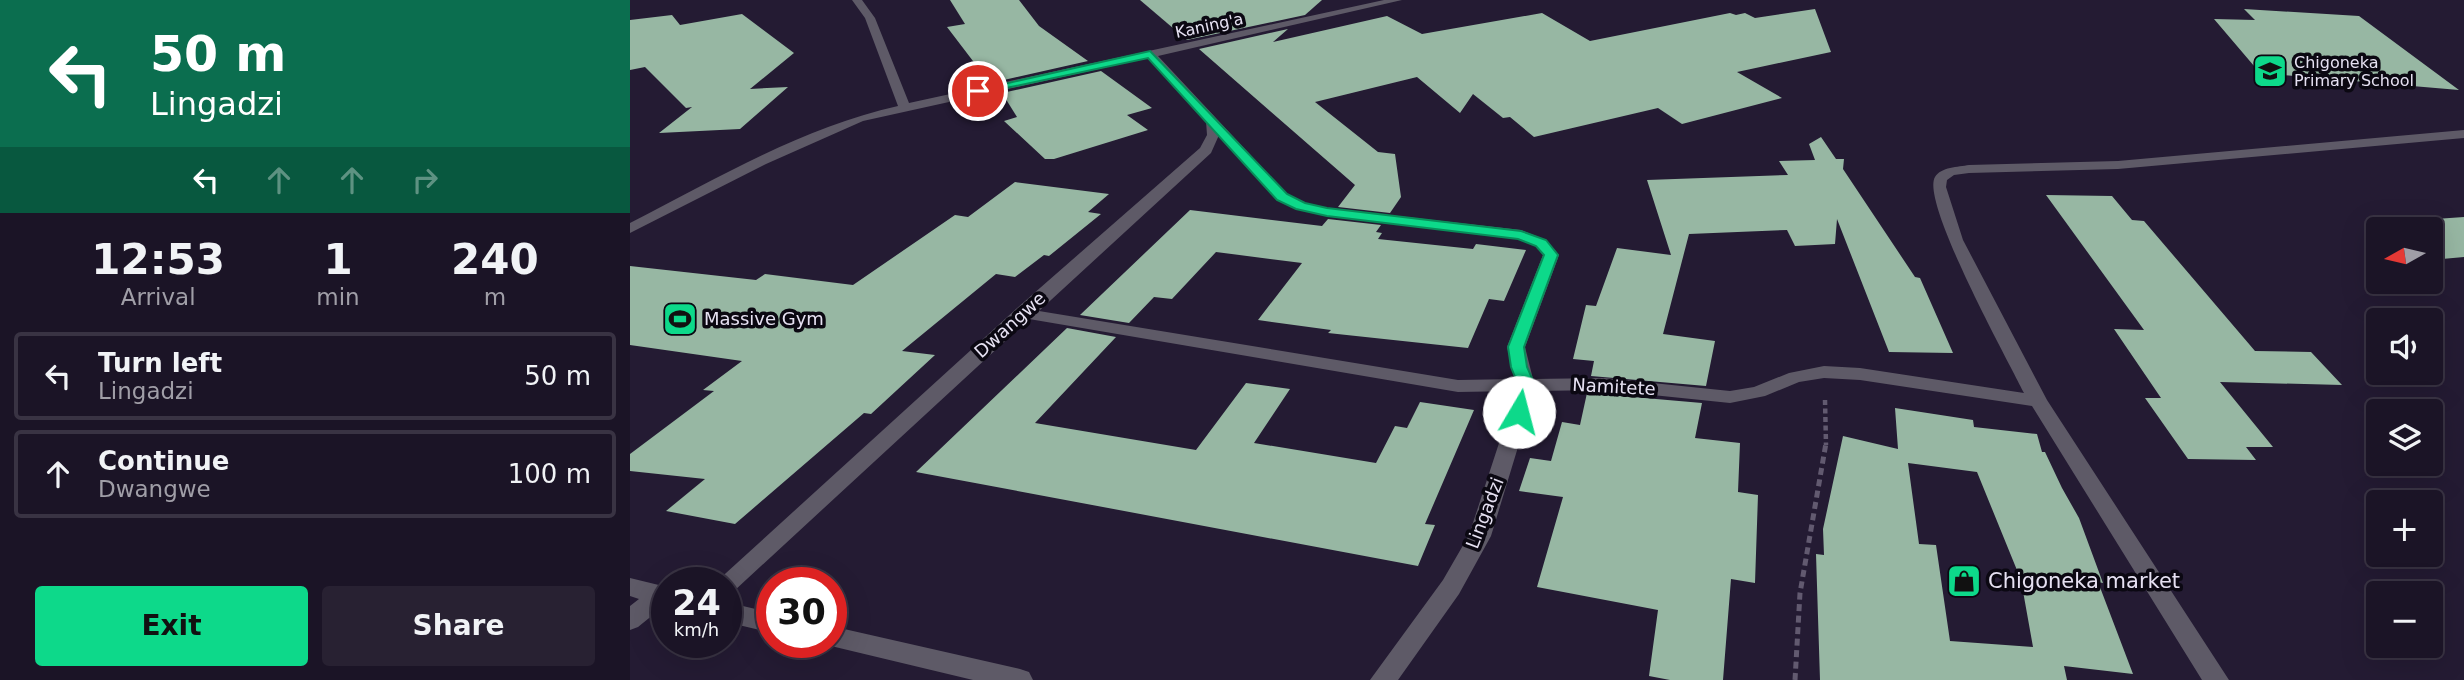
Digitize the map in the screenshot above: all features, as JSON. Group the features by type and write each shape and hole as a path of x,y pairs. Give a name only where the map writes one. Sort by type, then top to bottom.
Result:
{"street":[{"path":"630,229 817,135 859,118 904,107 870,18 857,0"},
{"name":"Kaning'a","path":"904,107 1397,0"},
{"path":"1150,54 1282,197 1301,206 1327,212 1521,235 1541,243 1551,255 1516,347 1519,367 1527,387"},
{"name":"Dwangwe","path":"742,569 1022,313 1206,150 1213,135 1212,120"},
{"path":"2216,680 2038,401 1955,240 1939,187 1941,178 1951,172 1969,169 2118,164 2464,134"},
{"name":"Namitete","path":"1022,313 1458,386 1604,384 1730,397 1758,392 1795,377 1824,372 1872,375 2038,401"},
{"name":"Lingadzi","path":"1383,680 1451,587 1480,536 1527,387"},
{"path":"630,587 651,593"},
{"path":"630,620 651,605"},
{"path":"847,640 1020,680"}],"path":[{"path":"1795,680 1800,593 1826,444 1824,372"}],"building":[{"path":"950,0 1019,0 1039,26 1088,61 995,82 986,66 976,65 947,27 965,24"},
{"path":"1140,0 1322,0 1305,15 1187,40"},
{"path":"1815,9 1831,52 1737,72 1782,98 1682,124 1658,108 1534,137 1510,117 1503,118 1473,94 1460,113 1417,77 1315,102 1378,152 1395,154 1401,197 1390,213 1338,207 1355,185 1199,49 1288,29 1273,42 1387,16 1422,34 1542,13 1590,41 1730,13 1745,13 1755,18"},
{"path":"2244,9 2359,16 2459,90 2260,73 2214,19 2255,20"},
{"path":"742,14 794,53 750,89 788,87 740,129 659,133 692,107 686,108 645,67 630,70 630,20 672,15 680,25"},
{"path":"1101,71 1152,108 1127,115 1148,130 1054,159 1045,159 1004,121 1017,117 1002,93"},
{"path":"1821,137 1836,159 1844,159 1843,169 1915,277 1920,278 1953,353 1889,352 1837,219 1835,244 1795,246 1787,230 1689,234 1663,334 1715,341 1706,386 1591,376 1594,361 1573,359 1586,305 1596,306 1617,248 1671,255 1647,180 1788,175 1779,161 1815,160 1809,144"},
{"path":"1015,182 1109,194 1088,212 1101,214 1049,256 1044,255 1015,277 996,274 902,351 935,355 871,414 864,413 735,524 666,511 705,479 630,471 630,454 714,391 703,390 742,361 630,345 630,266 756,280 765,274 853,285 955,215 968,217"},
{"path":"2046,195 2112,196 2132,220 2144,221 2255,351 2311,352 2342,385 2220,382 2273,447 2246,447 2256,460 2188,459 2145,398 2161,398 2114,329 2144,330"},
{"path":"1190,210 1322,226 1328,219 1381,225 1376,232 1382,233 1378,239 1473,249 1476,244 1526,250 1504,301 1489,299 1468,348 1328,333 1331,330 1258,320 1302,263 1216,252 1172,299 1154,297 1129,323 1080,315"},
{"path":"2464,217 2464,257 2443,259 2443,218"},
{"path":"1067,328 1116,337 1035,423 1196,450 1246,383 1290,389 1254,443 1376,463 1395,426 1407,428 1420,402 1474,410 1425,524 1435,525 1418,566 916,472"},
{"path":"1587,393 1702,403 1695,438 1740,443 1738,492 1758,495 1755,583 1731,579 1723,680 1670,680 1649,676 1658,610 1537,587 1563,497 1519,491 1530,458 1551,461 1562,422 1580,425"},
{"path":"1895,408 1973,420 1974,427 2037,434 2042,452 2045,452 2079,518 2103,583 2098,582 2133,674 2064,666 2067,680 1820,680 1816,554 1824,555 1823,529 1843,436 1898,449","holes":["1908,463 1977,472 2021,580 2033,647 1950,641 1936,545 1919,544"]}],"place":[{"name":"Chigoneka Primary School","path":"2270,71"},
{"name":"Massive Gym","path":"680,319"},
{"name":"Chigoneka market","path":"1964,581"}],"route":[{"path":"978,91 1150,54 1282,197 1301,206 1327,212 1521,235 1541,243 1551,255 1516,347 1519,367 1527,387 1519,412"}]}
